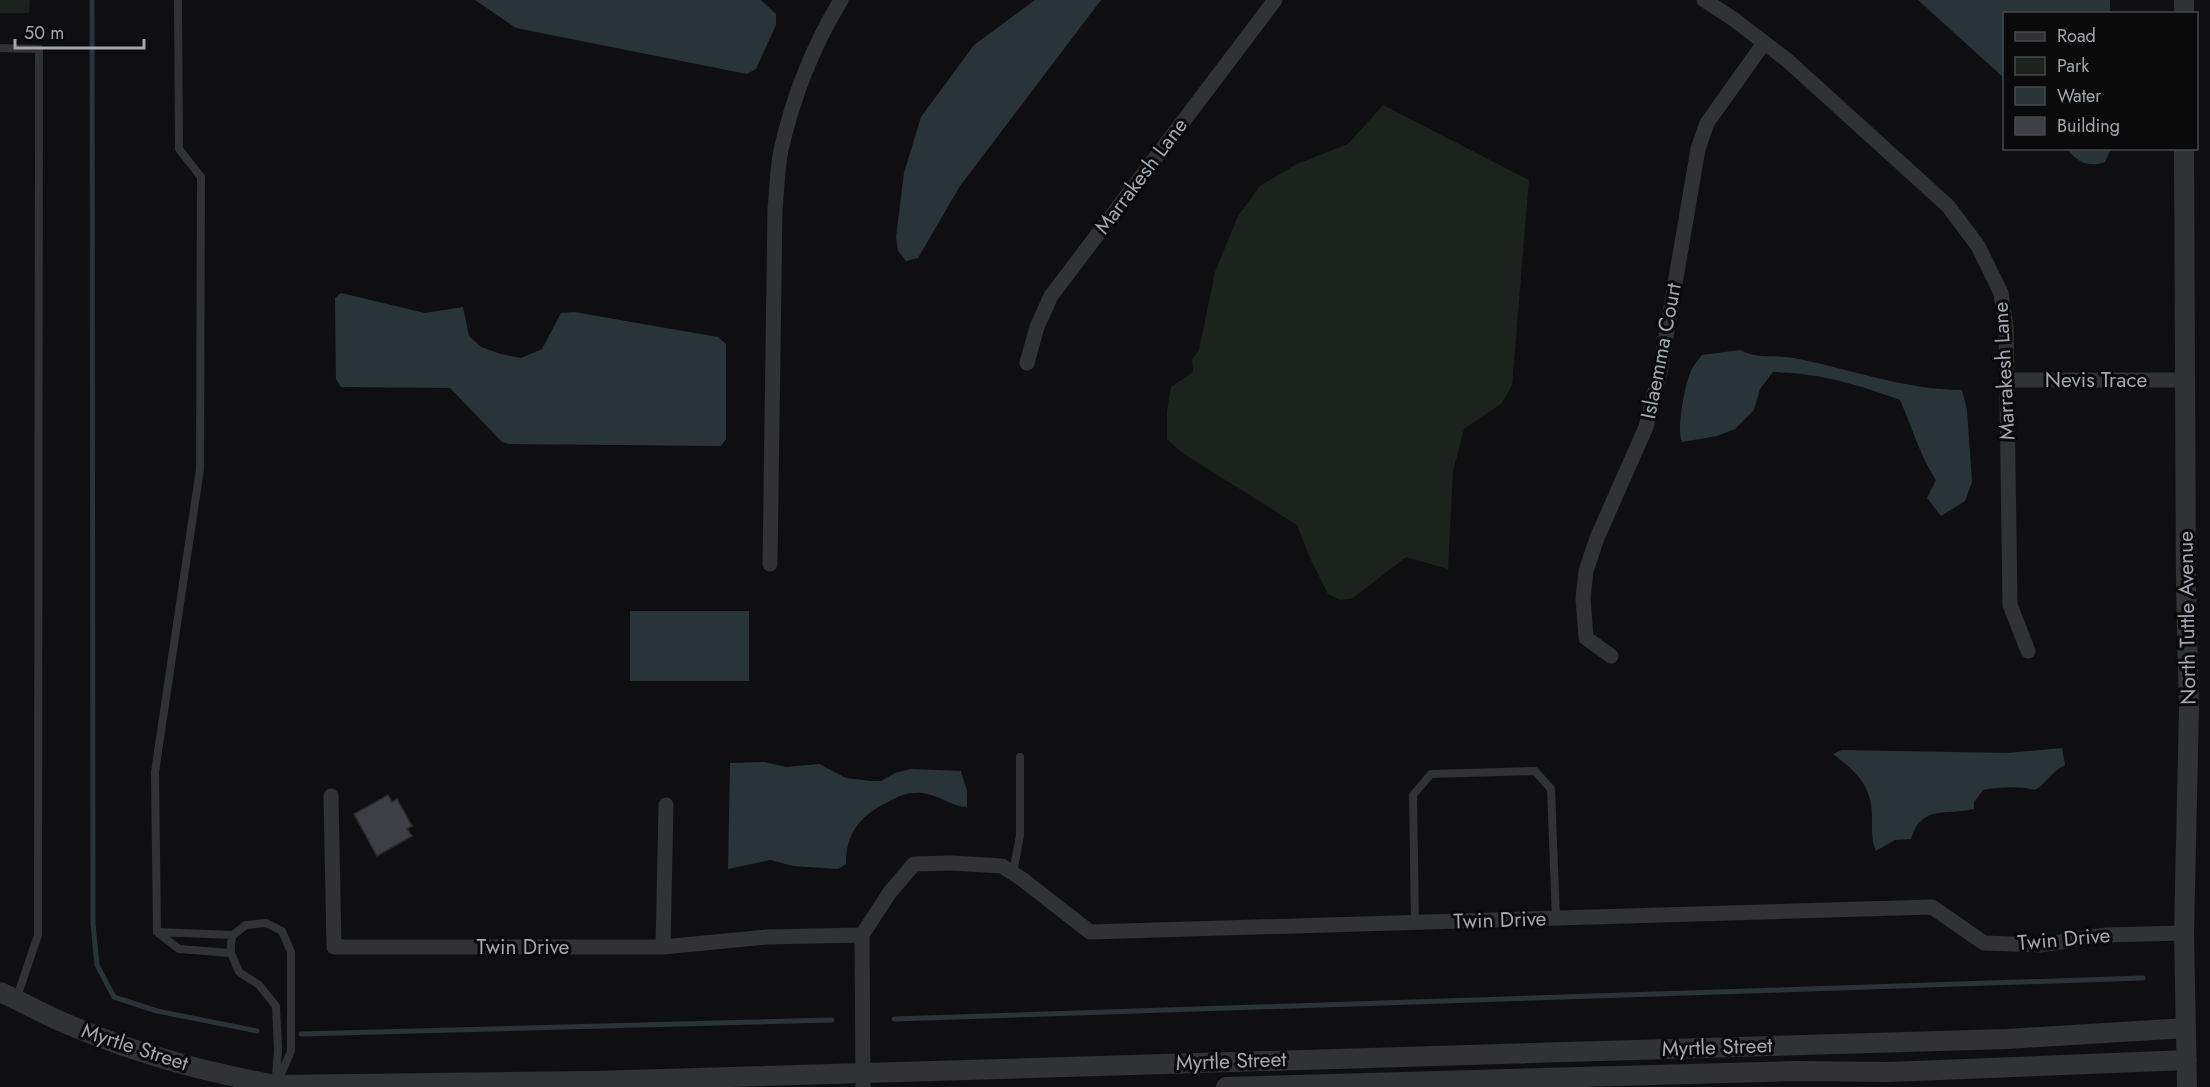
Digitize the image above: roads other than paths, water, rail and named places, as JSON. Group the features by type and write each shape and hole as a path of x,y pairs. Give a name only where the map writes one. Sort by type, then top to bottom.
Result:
{"street":[{"path":"770,564 775,209 780,152 796,95 824,29 841,0"},
{"name":"Marrakesh Lane","path":"1027,363 1036,327 1051,296 1275,0"},
{"name":"Marrakesh Lane","path":"1704,0 1787,60 1948,206 1978,246 2001,293 2006,327 2010,605 2028,651"},
{"name":"Islaemma Court","path":"1611,656 1586,638 1582,598 1586,571 1597,538 1646,427 1660,372 1698,149 1707,123 1764,43"},
{"name":"North Tuttle Avenue","path":"2184,150 2189,708 2184,933 2187,1087"},
{"name":"Nevis Trace","path":"2007,380 2185,380"},
{"name":"Twin Drive","path":"331,796 334,947 663,947 766,938 862,935 890,892 914,864 952,863 1002,866 1090,932 1932,907 1984,943 2040,945 2106,935 2184,933"},
{"path":"663,947 666,806"},
{"path":"862,935 862,1080"},
{"name":"Myrtle Street","path":"8,995 66,1024 132,1049 225,1076 277,1086 862,1080 1995,1040 2186,1028"},
{"name":"Myrtle Street","path":"1226,1087 1794,1071 1889,1072 2187,1060"}],"lane":[{"path":"178,0 179,149 201,177 200,469 155,772 158,932 179,949 231,953"},
{"path":"0,48 39,49 38,935 8,995"},
{"path":"1013,873 1020,835 1020,757"},
{"path":"1415,923 1413,795 1431,774 1535,771 1551,789 1556,919"},
{"path":"266,923 282,932 291,952 291,1051 277,1086 276,1006 259,985 239,972 231,953 233,935 246,925 266,923"},
{"path":"158,932 233,935"}],"water":[{"path":"475,0 761,0 776,14 776,25 756,69 747,74 516,28"},
{"path":"1035,0 1101,0 960,186 918,258 906,261 898,251 896,237 904,173 921,117 974,45"},
{"path":"1918,0 2110,0 2110,12 2003,12 2003,77"},
{"path":"2068,150 2111,150 2105,162 2099,164 2084,163"},
{"path":"341,293 425,313 463,307 469,336 481,347 521,358 542,349 561,313 574,312 718,337 726,344 726,439 721,446 509,444 502,442 450,388 341,387 336,379 335,298"},
{"path":"1740,350 1761,356 1794,358 1920,387 1962,390 1967,410 1972,482 1965,501 1941,516 1927,498 1936,480 1900,400 1853,384 1822,377 1773,372 1760,389 1754,410 1735,429 1717,436 1682,442 1680,428 1682,407 1693,367 1702,355"},
{"path":"630,611 749,611 749,681 630,681"},
{"path":"2062,748 2065,765 2035,790 2009,787 1983,790 1974,802 1974,809 1928,816 1915,828 1911,839 1895,840 1876,851 1869,794 1855,773 1833,754 1842,750 2008,753"},
{"path":"764,762 786,767 819,764 846,778 871,781 881,781 895,773 911,769 961,771 967,791 967,807 929,794 905,794 878,807 863,819 852,834 846,864 838,869 793,866 770,860 728,869 730,763"}],"waterway":[{"path":"92,0 93,924 97,965 114,997 157,1011 257,1031"},
{"path":"894,1019 2143,978"},
{"path":"301,1034 832,1020"}]}
